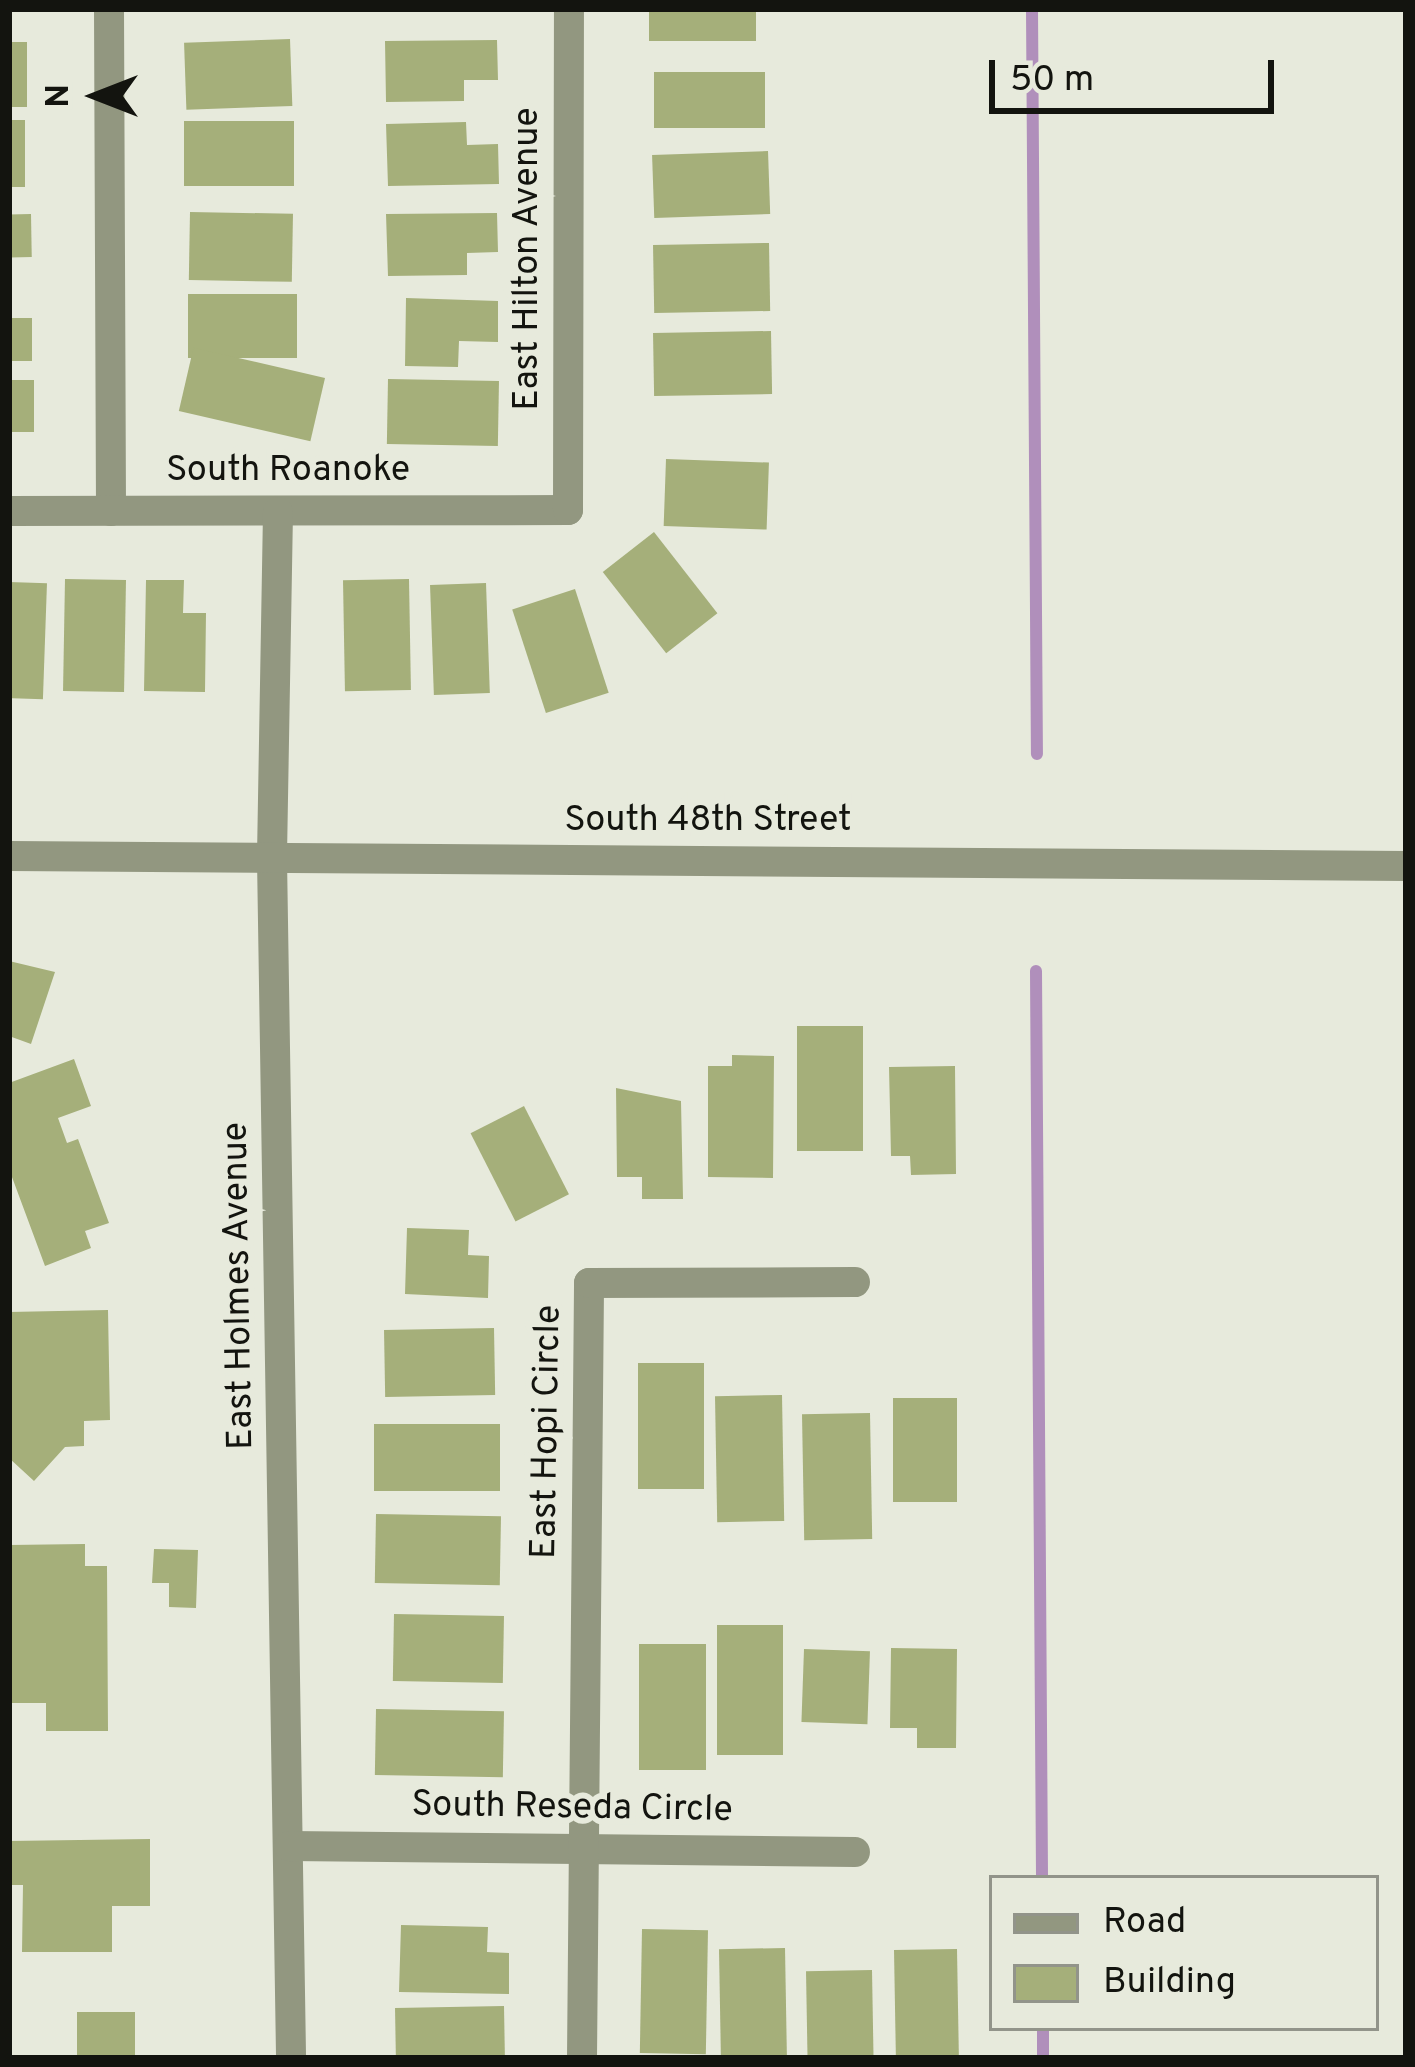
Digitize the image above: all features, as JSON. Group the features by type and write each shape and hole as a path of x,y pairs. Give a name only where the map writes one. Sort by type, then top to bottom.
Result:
{"street":[{"path":"109,9 111,511"},
{"name":"East Hilton Avenue","path":"568,509 569,9"},
{"name":"South Roanoke","path":"9,511 568,509"},
{"name":"East Holmes Avenue","path":"278,512 272,859 291,2058"},
{"name":"South 48th Street","path":"9,856 1406,866"},
{"name":"East Hopi Circle","path":"580,1847 589,1283 855,1282"},
{"name":"South Reseda Circle","path":"289,1846 855,1852"},
{"path":"580,1847 582,2058"}],"building":[{"path":"649,9 756,9 756,41 649,41"},
{"path":"290,39 292,106 186,110 184,43"},
{"path":"497,40 498,80 464,80 464,101 386,102 385,41"},
{"path":"9,42 27,42 27,107 9,107"},
{"path":"654,72 765,72 765,128 654,128"},
{"path":"9,120 25,120 25,187 9,187"},
{"path":"184,121 294,121 294,186 184,186"},
{"path":"466,122 467,145 498,144 499,184 388,186 386,124"},
{"path":"768,151 770,214 654,218 652,155"},
{"path":"190,212 293,214 292,282 189,280"},
{"path":"497,213 498,252 467,253 467,275 388,276 386,214"},
{"path":"9,214 31,214 32,257 10,257"},
{"path":"769,243 770,311 654,313 653,245"},
{"path":"188,294 297,294 297,358 188,358"},
{"path":"406,298 498,301 498,342 459,341 458,367 405,366"},
{"path":"9,318 32,318 32,361 9,361"},
{"path":"771,331 772,394 654,396 653,333"},
{"path":"193,348 325,378 310,441 179,411"},
{"path":"388,379 499,381 498,446 387,444"},
{"path":"9,380 34,380 34,432 9,432"},
{"path":"666,459 769,463 767,530 664,526"},
{"path":"654,532 717,613 666,653 603,572"},
{"path":"65,579 126,580 124,692 63,691"},
{"path":"409,579 411,690 345,691 343,580"},
{"path":"146,580 184,580 183,613 206,613 205,692 144,691"},
{"path":"9,582 47,583 43,699 9,698"},
{"path":"486,583 490,693 434,695 430,585"},
{"path":"575,589 609,693 546,713 512,609"},
{"path":"9,961 55,972 31,1044 9,1036"},
{"path":"797,1026 863,1026 863,1151 797,1151"},
{"path":"732,1055 774,1056 773,1178 708,1177 708,1066 732,1066"},
{"path":"74,1059 91,1106 58,1118 67,1143 78,1139 109,1223 85,1231 91,1248 45,1266 9,1169 9,1083"},
{"path":"955,1066 956,1174 911,1175 910,1156 891,1156 889,1067"},
{"path":"616,1088 681,1101 683,1199 642,1199 642,1177 617,1177"},
{"path":"524,1106 569,1194 515,1221 471,1133"},
{"path":"407,1228 469,1230 468,1255 489,1256 488,1298 405,1294"},
{"path":"108,1310 110,1420 84,1421 84,1446 65,1447 34,1481 9,1458 9,1312"},
{"path":"494,1328 495,1395 385,1397 384,1330"},
{"path":"638,1363 704,1363 704,1489 638,1489"},
{"path":"782,1395 784,1521 717,1522 715,1396"},
{"path":"893,1398 957,1398 957,1502 893,1502"},
{"path":"870,1413 872,1539 804,1540 802,1414"},
{"path":"374,1424 500,1424 500,1491 374,1491"},
{"path":"376,1514 501,1516 500,1585 375,1583"},
{"path":"85,1544 85,1566 107,1566 108,1731 46,1731 46,1703 9,1703 9,1545"},
{"path":"154,1549 198,1550 196,1608 169,1607 169,1583 152,1583"},
{"path":"394,1614 504,1616 503,1683 393,1681"},
{"path":"717,1625 783,1625 783,1755 717,1755"},
{"path":"639,1644 706,1644 706,1770 639,1770"},
{"path":"891,1648 957,1649 956,1748 917,1748 917,1728 890,1728"},
{"path":"804,1649 870,1651 867,1724 801,1722"},
{"path":"376,1709 504,1711 503,1777 375,1775"},
{"path":"150,1839 150,1906 112,1906 112,1952 22,1952 23,1885 9,1885 9,1841"},
{"path":"401,1925 488,1927 487,1952 509,1953 509,1994 399,1992"},
{"path":"642,1929 708,1930 706,2054 640,2053"},
{"path":"785,1948 787,2058 721,2058 719,1949"},
{"path":"957,1949 959,2055 896,2056 894,1950"},
{"path":"872,1970 874,2058 808,2058 806,1971"},
{"path":"504,2006 505,2058 396,2058 395,2008"},
{"path":"77,2012 135,2012 135,2058 77,2058"}],"waterway":[{"path":"1032,9 1037,754"},
{"path":"1036,971 1042,1875"},
{"path":"1043,2031 1043,2058"}]}
